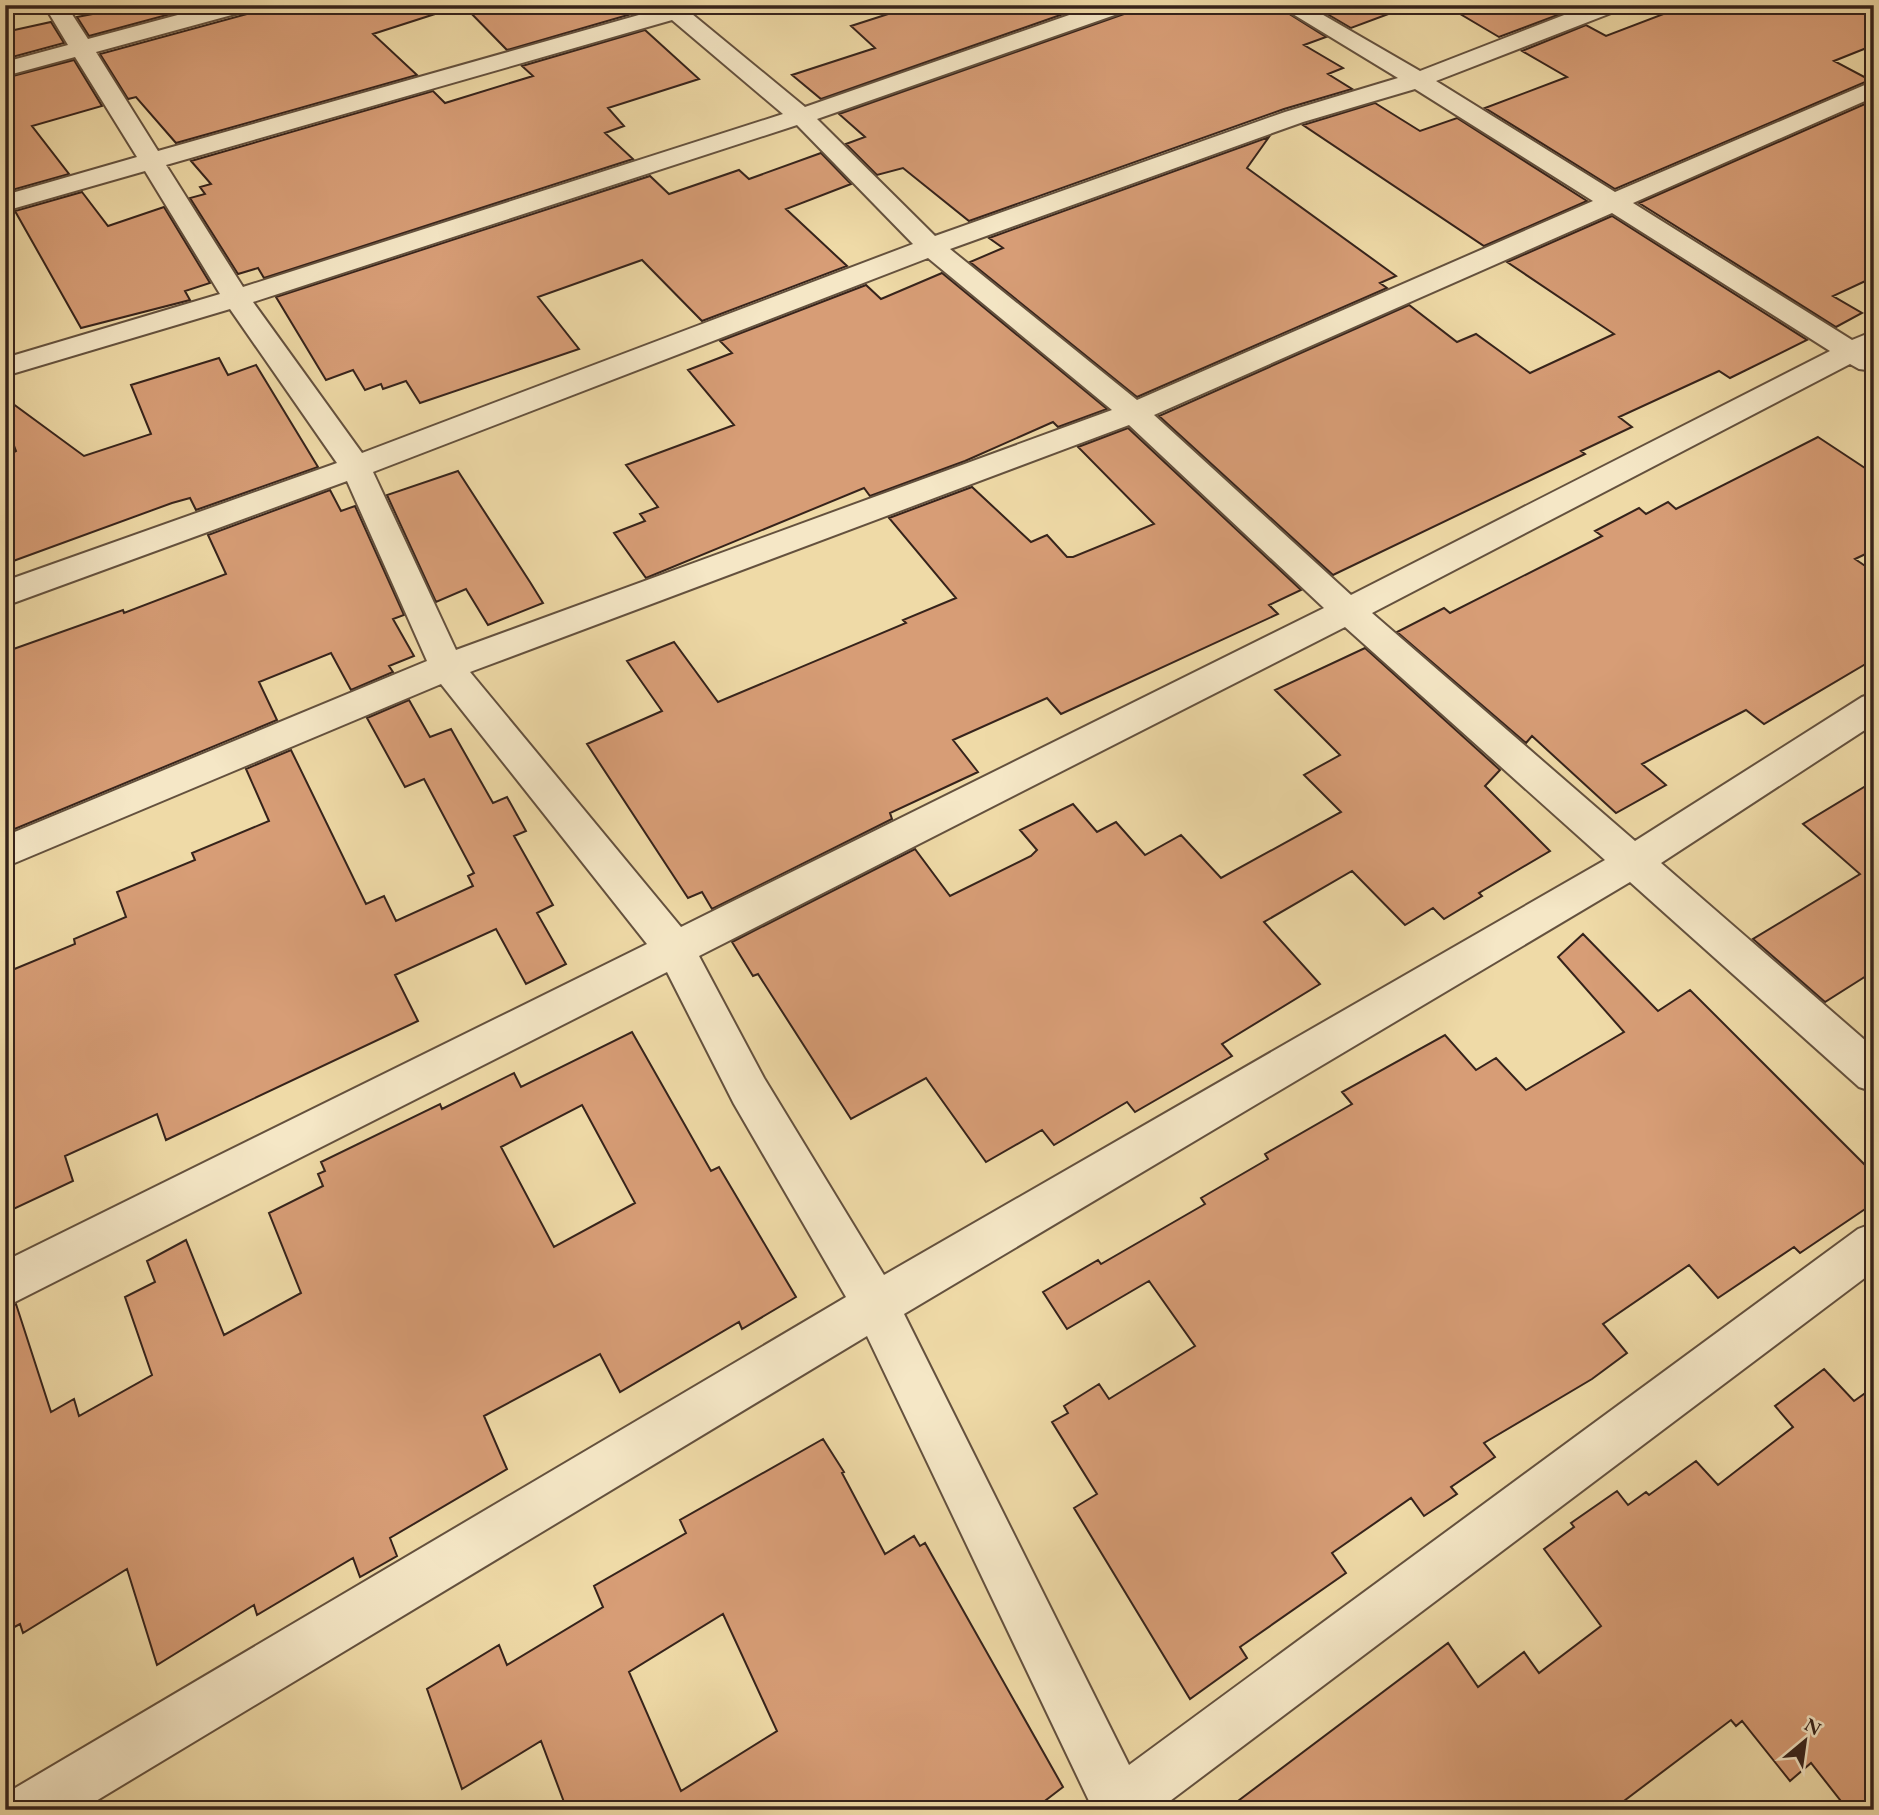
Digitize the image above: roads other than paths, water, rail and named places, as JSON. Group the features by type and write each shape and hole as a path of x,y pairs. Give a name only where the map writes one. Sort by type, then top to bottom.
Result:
{"street":[{"path":"55,5 236,298 356,467 447,667 675,949 749,1091 876,1305 1118,1808 1874,1244"},
{"path":"5,69 242,5"},
{"path":"5,367 236,298 801,116 1121,5"},
{"path":"1289,5 1418,80 1614,202 1866,352"},
{"path":"5,594 356,467 931,247 1294,117 1418,80 1611,5"},
{"path":"5,202 680,7 801,116 931,247 1134,412 1348,611 1631,863 1874,1074"},
{"path":"5,852 447,667 1134,412 1874,88"},
{"path":"5,1285 1866,352"},
{"path":"29,1810 876,1305 1631,863 1874,706"}]}
